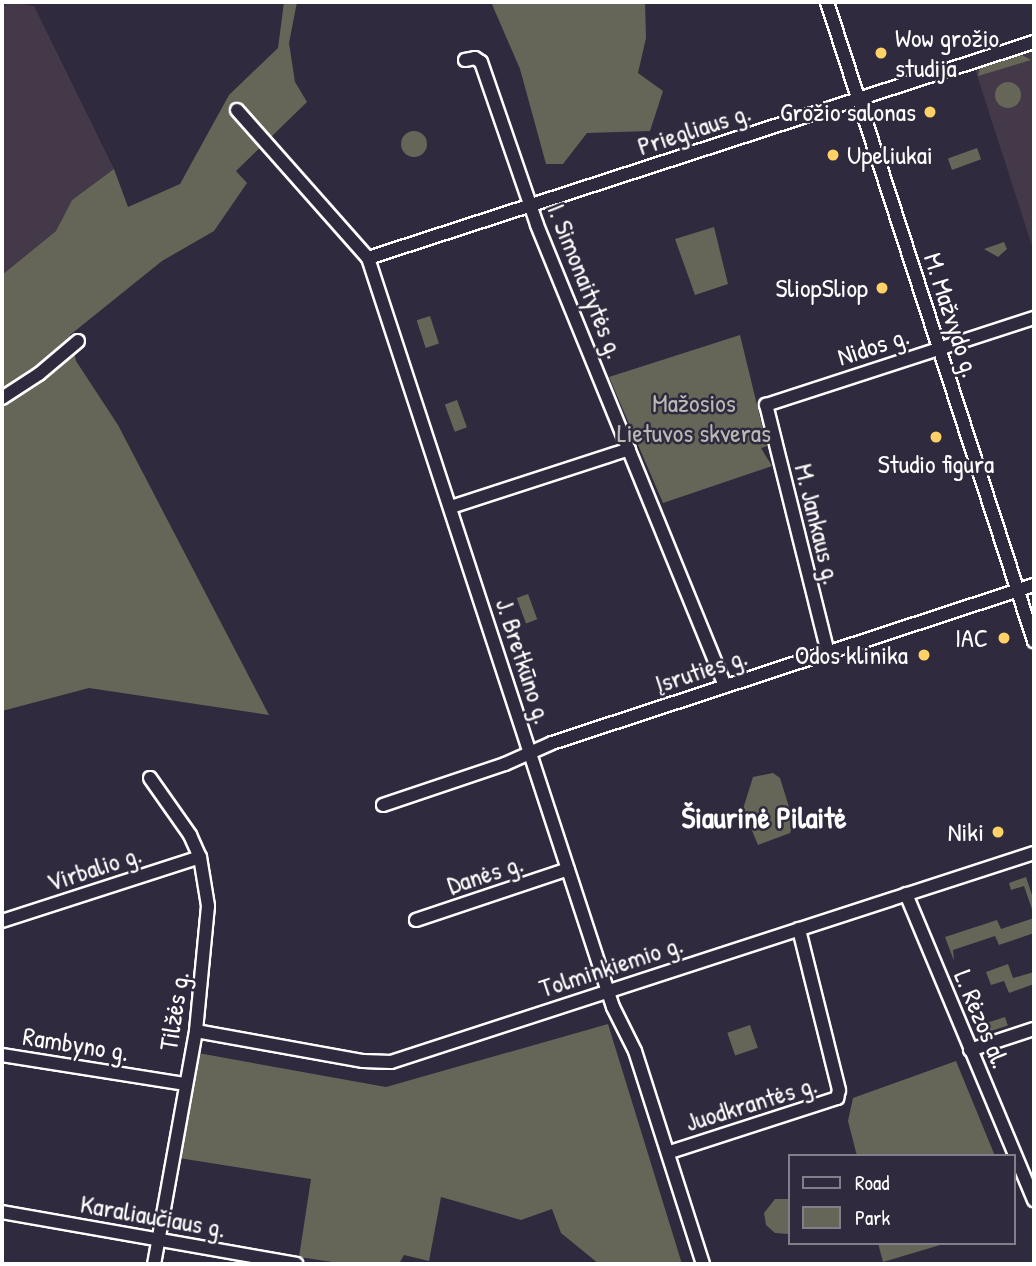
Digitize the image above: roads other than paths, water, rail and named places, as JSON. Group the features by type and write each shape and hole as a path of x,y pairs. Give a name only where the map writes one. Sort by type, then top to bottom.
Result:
{"street":[{"name":"M. Mažvydo g.","path":"827,2 1034,641"},
{"name":"Priegliaus g.","path":"368,258 1034,42"},
{"name":"I. Simonaitytės g.","path":"465,60 475,58 481,62 531,206 725,686"},
{"name":"J. Bretkūno g.","path":"237,110 368,258 607,991 635,1051 670,1152 703,1264"},
{"name":"Nidos g.","path":"766,405 1034,317"},
{"path":"2,398 39,374 78,341"},
{"name":"M. Jankaus g.","path":"766,405 828,653"},
{"path":"451,507 629,449"},
{"name":"Įsruties g.","path":"383,804 725,686 1034,585"},
{"name":"Tilžės g.","path":"150,778 179,813 200,857 208,906 196,1031 154,1264"},
{"name":"Tolminkiemio g.","path":"196,1031 391,1062 1034,853"},
{"name":"Virbalio g.","path":"2,921 200,857"},
{"name":"Danės g.","path":"416,920 568,869"},
{"name":"L. Rėzos al.","path":"906,894 1014,1154"},
{"name":"Juodkrantės g.","path":"670,1152 834,1101 839,1090 799,929"},
{"path":"970,1050 1034,1029"},
{"name":"Rambyno g.","path":"2,1055 186,1084"},
{"name":"L. Rėzos al.","path":"1015,1155 1034,1200"},
{"name":"Karaliaučiaus g.","path":"2,1212 296,1264"}],"place":[{"name":"Wow grožio studija","path":"881,53"},
{"name":"Grožio salonas","path":"930,112"},
{"name":"Upeliukai","path":"833,155"},
{"name":"SliopSliop","path":"882,288"},
{"name":"Studio figura","path":"936,437"},
{"name":"IAC","path":"1004,638"},
{"name":"Odos klinika","path":"924,655"},
{"name":"Niki","path":"998,832"}],"district":[{"name":"Šiaurinė Pilaitė","path":"764,817"}],"park label":[{"name":"Mažosios Lietuvos skveras","path":"694,418"}]}
